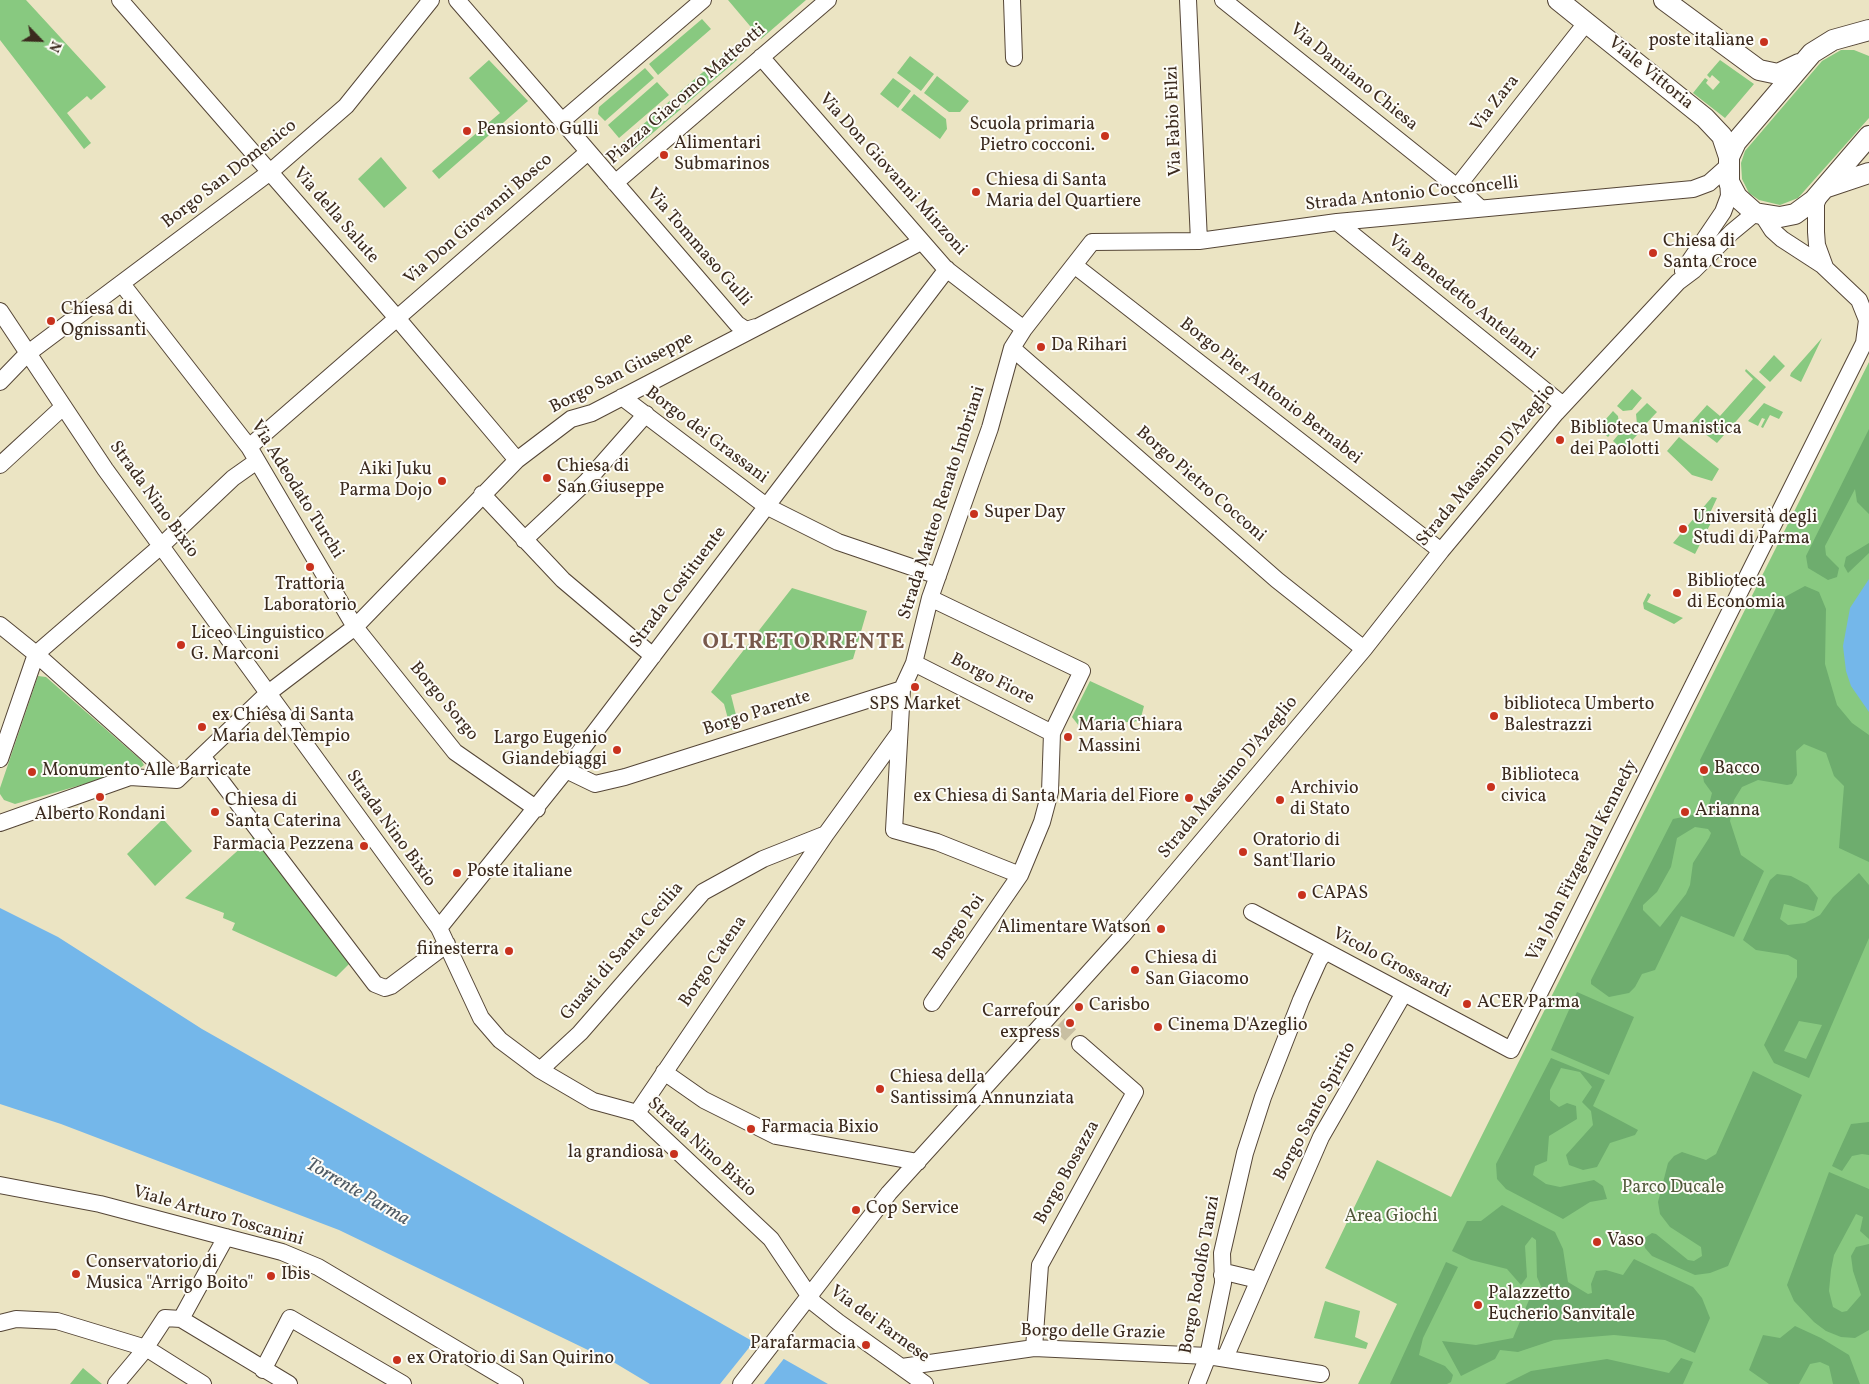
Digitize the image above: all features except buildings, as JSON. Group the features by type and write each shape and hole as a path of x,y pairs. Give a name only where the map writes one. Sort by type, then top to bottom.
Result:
{"main road":[{"name":"Viale Vittoria","path":"1558,0 1705,118 1722,136 1737,197 1763,215"},
{"path":"1664,0 1761,72 1782,73 1794,68 1812,53 1833,40 1869,30"},
{"path":"1833,40 1849,38 1869,42"},
{"path":"1728,166 1741,136 1812,53"},
{"path":"1763,215 1795,214 1808,206 1869,136"},
{"path":"1820,193 1831,184 1869,173"}],"street":[{"name":"Via della Salute","path":"120,0 397,318 517,460"},
{"name":"Borgo San Domenico","path":"0,382 27,354 270,172 346,106 430,0"},
{"path":"457,0 562,121 703,0"},
{"name":"Piazza Giacomo Matteotti","path":"562,121 615,183 828,0"},
{"path":"1012,0 1014,58"},
{"name":"Via Fabio Filzi","path":"1188,0 1199,241"},
{"name":"Via Damiano Chiesa","path":"1223,0 1457,187"},
{"name":"Via Zara","path":"1457,187 1586,23"},
{"name":"Via Don Giovanni Minzoni","path":"761,57 921,242 947,269 1024,329"},
{"name":"Via Don Giovanni Bosco","path":"36,654 162,546 233,478 253,454 397,318 588,152"},
{"path":"1678,282 1689,262 1724,212 1729,196 1728,166"},
{"name":"Strada Antonio Cocconcelli","path":"1092,242 1199,241 1337,222 1479,207 1693,189 1709,183 1728,166"},
{"name":"Via Tommaso Gulli","path":"615,183 737,324 746,330 756,327"},
{"path":"1457,187 1479,207"},
{"name":"Via John Fitzgerald Kennedy","path":"1820,193 1816,204 1816,232 1818,245 1826,267"},
{"path":"1678,282 1694,270 1732,232 1763,215"},
{"name":"Via John Fitzgerald Kennedy","path":"1511,1050 1864,343 1867,320 1862,306 1826,267 1782,239 1772,230 1763,215"},
{"name":"Via Benedetto Antelami","path":"1337,222 1563,405"},
{"name":"Borgo San Giuseppe","path":"177,780 267,694 355,627 517,460 571,419 592,413 921,242"},
{"name":"Strada Matteo Renato Imbriani","path":"1020,876 937,842 894,830 902,689 914,663 930,598 990,428 1012,348 1024,329 1092,242"},
{"name":"Borgo Pier Antonio Bernabei","path":"1074,265 1441,551"},
{"name":"Strada Costituente","path":"439,928 537,809 947,269"},
{"name":"Strada Massimo D'Azeglio","path":"741,1384 890,1193 1055,1020 1127,931 1364,649 1441,551 1563,405 1678,282"},
{"name":"Via Adeodato Turchi","path":"122,284 253,454 355,627"},
{"name":"Strada Nino Bixio","path":"0,311 105,469 439,928 481,1018 500,1040 540,1070 594,1101 637,1113 771,1239 809,1298"},
{"name":"Borgo Pietro Cocconi","path":"1012,348 1277,580 1364,649"},
{"name":"Borgo dei Grassani","path":"622,397 766,506 838,542 938,576"},
{"path":"0,465 63,407"},
{"path":"524,540 587,480 646,414"},
{"path":"482,494 563,580 653,656"},
{"path":"930,598 1082,671 1052,733"},
{"path":"0,626 36,654 177,780"},
{"name":"Borgo Sorgo","path":"355,627 455,752 537,809"},
{"path":"0,759 36,654"},
{"name":"Borgo Fiore","path":"914,663 1052,733"},
{"name":"Borgo Parente","path":"566,770 595,784 625,777 902,689"},
{"name":"Borgo Catena","path":"637,1113 826,834 899,733"},
{"name":"Borgo Poi","path":"932,1003 1020,876 1042,822 1050,792 1052,733"},
{"path":"202,756 375,984 385,988 392,986 447,944"},
{"path":"0,823 130,777 177,780"},
{"name":"Guasti di Santa Cecilia","path":"540,1070 580,1033 703,892 763,859 826,834"},
{"name":"Vicolo Grossardi","path":"1252,912 1511,1050"},
{"name":"Borgo Rodolfo Tanzi","path":"1197,1384 1208,1356 1222,1283 1222,1253 1225,1234 1245,1153 1263,1097 1319,960 1323,955 1329,953"},
{"name":"Borgo Santo Spirito","path":"1225,1358 1321,1137 1404,993"},
{"name":"Borgo Bosazza","path":"1034,1348 1040,1265 1135,1092 1080,1044"},
{"path":"664,1072 704,1100 776,1136 918,1162"},
{"name":"Viale Arturo Toscanini","path":"0,1185 100,1204 282,1252 318,1267 515,1384"},
{"path":"181,1319 226,1237"},
{"path":"1222,1275 1229,1273 1258,1280"},
{"name":"Via dei Farnese","path":"809,1298 838,1322 925,1384"},
{"path":"116,1384 146,1348 165,1318 181,1319 289,1384"},
{"path":"263,1370 290,1318 403,1384"},
{"path":"0,1323 16,1319 58,1321 146,1348 203,1384"},
{"name":"Borgo delle Grazie","path":"902,1367 1034,1348 1208,1356 1321,1374"}],"green space":[{"path":"0,0 26,0 106,87 91,100 87,96 67,113 91,143 84,149 0,40"},
{"path":"728,0 806,0 761,39"},
{"path":"702,19 711,29 658,75 649,64"},
{"path":"729,50 737,60 685,105 676,95"},
{"path":"1841,50 1854,50 1869,56 1869,118 1798,198 1780,205 1759,200 1749,193 1742,179 1741,163 1745,151 1822,61"},
{"path":"910,56 934,74 921,91 897,73"},
{"path":"489,60 528,101 439,179 432,171 500,113 469,78"},
{"path":"1720,60 1754,84 1725,118 1693,93 1705,78 1708,80 1706,83 1713,90 1720,82 1712,75 1710,78 1707,75"},
{"path":"645,68 654,78 605,121 598,114 599,107"},
{"path":"937,76 969,101 960,112 949,112 924,93"},
{"path":"893,78 911,91 898,108 880,94"},
{"path":"657,82 669,95 619,138 608,125"},
{"path":"914,94 946,119 947,129 940,139 901,110"},
{"path":"672,99 681,109 634,149 628,148 623,142"},
{"path":"381,157 407,188 384,208 358,179"},
{"path":"1822,338 1801,382 1790,376 1791,373"},
{"path":"1774,355 1785,366 1770,382 1759,372"},
{"name":"Parco Ducale","path":"1869,362 1869,1384 1358,1384 1397,1304 1325,1268 1377,1160 1451,1197"},
{"path":"1746,369 1766,387 1717,443 1691,423 1707,405 1720,416 1753,379 1745,371"},
{"path":"1632,389 1642,398 1632,410 1623,411 1617,406"},
{"path":"1647,403 1657,412 1642,428 1637,424 1636,414"},
{"path":"1764,403 1783,412 1779,419 1770,415 1763,428 1761,427 1765,419 1762,418 1758,426 1748,421"},
{"path":"1613,411 1618,416 1619,425 1608,437 1598,428"},
{"path":"1623,429 1633,429 1638,434 1623,450 1613,441"},
{"path":"1869,429 1869,514 1857,502 1855,489 1825,546 1826,555 1839,568 1837,577 1828,580 1808,568 1806,556"},
{"path":"1679,437 1719,469 1712,481 1692,475 1667,451"},
{"path":"1712,497 1717,498 1710,513 1715,515 1695,554 1673,543"},
{"path":"1869,543 1869,553 1848,573 1844,566 1846,557"},
{"path":"1805,586 1819,592 1826,609 1825,664 1837,705 1852,723 1869,735 1869,862 1839,848 1844,786 1834,776 1826,753 1804,744 1796,751 1797,775 1792,784 1787,785 1758,780 1742,787 1734,800 1730,821 1741,855 1764,871 1734,937 1681,916 1655,970 1642,974 1635,987 1629,993 1609,997 1591,984 1591,980 1673,819 1707,812 1712,793 1704,782 1700,760 1781,599","holes":["1695,827 1708,829 1711,833 1693,863 1690,885 1686,894 1660,927 1643,910 1643,905 1657,892 1671,867 1677,838"]},
{"path":"792,588 867,611 853,659 731,695 739,727 731,730 724,704 711,692"},
{"path":"1648,593 1651,595 1647,602 1683,618 1674,624 1644,609 1643,603"},
{"path":"38,676 46,677 141,760 144,765 140,768 15,804 4,800 0,794 0,788"},
{"path":"1090,681 1144,706 1140,721 1079,726 1072,717"},
{"path":"163,819 192,851 155,886 127,854"},
{"path":"254,836 350,963 336,977 232,930 235,923 223,918 224,913 185,898"},
{"path":"1859,873 1869,885 1869,938 1809,1078 1774,1063 1764,1045 1797,977 1797,960 1788,955 1756,950 1743,940 1770,880 1777,874 1791,876 1808,885 1818,898 1814,911 1784,904 1780,919 1788,925 1805,923 1820,915 1833,897","holes":["1799,1021 1822,1025 1806,1059 1784,1051"]},
{"path":"1577,992 1634,1017 1609,1075 1551,1050"},
{"path":"1551,1058 1605,1080 1593,1106 1638,1130 1635,1135 1610,1143 1597,1167 1583,1170 1569,1165 1566,1155 1593,1125 1591,1111 1582,1102 1592,1087 1580,1072 1561,1068 1550,1090 1550,1100 1559,1107 1567,1103 1576,1106 1577,1119 1549,1136 1547,1161 1535,1166 1533,1175 1546,1184 1560,1187 1594,1180 1603,1186 1607,1199 1590,1202 1563,1219 1506,1189 1497,1179 1496,1164"},
{"path":"1753,1071 1802,1095 1728,1266 1710,1273 1695,1275 1652,1256 1645,1248 1643,1239 1652,1233 1656,1234 1688,1260 1694,1261 1702,1256 1701,1247 1670,1227 1660,1214 1658,1202 1668,1163 1674,1156 1682,1152 1706,1160 1716,1154"},
{"path":"1869,1122 1869,1155 1852,1156 1842,1171 1832,1166 1851,1124"},
{"path":"1829,1172 1869,1189 1869,1239 1860,1231 1863,1217 1856,1214 1834,1255 1829,1291 1833,1307 1842,1312 1847,1311 1861,1295 1853,1271 1851,1256 1856,1247 1869,1244 1869,1330 1855,1338 1841,1337 1826,1331 1814,1322 1794,1301 1787,1285"},
{"path":"1502,1205 1555,1232 1563,1249 1568,1282 1588,1294 1592,1293 1591,1284 1596,1271 1606,1270 1623,1275 1634,1259 1693,1287 1702,1298 1710,1318 1695,1353 1665,1340 1614,1335 1554,1340 1518,1352 1500,1350 1495,1359 1461,1376 1442,1341 1476,1345 1513,1338 1529,1300 1543,1291 1537,1277 1536,1240 1532,1237 1525,1246 1527,1277 1521,1285 1507,1269 1471,1260 1452,1251 1467,1221 1481,1221"},
{"path":"1446,1262 1458,1267 1423,1338 1419,1355 1445,1366 1453,1375 1451,1382 1447,1384 1390,1384"},
{"path":"1325,1301 1360,1311 1355,1337 1368,1343 1366,1349 1314,1338"},
{"path":"1795,1326 1821,1338 1849,1355 1860,1384 1833,1384 1829,1366 1820,1362 1810,1364 1799,1384 1769,1384 1749,1370 1763,1335 1780,1338"},
{"path":"1681,1358 1693,1362 1683,1384 1505,1384 1531,1371 1607,1359 1669,1373"},
{"path":"83,1368 102,1384 70,1384"}],"water":[{"path":"1869,579 1869,712 1851,686 1846,671 1843,646 1850,608"},
{"name":"Torrente Parma","path":"0,908 58,937 202,1029 828,1384 650,1384 615,1363 339,1230 61,1124 0,1104"}],"pier":[{"path":"756,1339 786,1356 764,1384 720,1384"}],"tunnel":[{"path":"1059,1024 1080,1044"}],"place":[{"name":"poste italiane","path":"1764,42"},
{"name":"Pensionto Gulli","path":"467,131"},
{"name":"Scuola primaria Pietro cocconi.","path":"1105,136"},
{"name":"Alimentari Submarinos","path":"664,155"},
{"name":"Chiesa di Santa Maria del Quartiere","path":"976,192"},
{"name":"Chiesa di Santa Croce","path":"1653,253"},
{"name":"Chiesa di Ognissanti","path":"51,321"},
{"name":"Da Rihari","path":"1041,347"},
{"name":"Biblioteca Umanistica dei Paolotti","path":"1560,440"},
{"name":"Chiesa di San Giuseppe","path":"547,478"},
{"name":"Aiki Juku Parma Dojo","path":"442,481"},
{"name":"Super Day","path":"974,514"},
{"name":"Università degli Studi di Parma","path":"1683,529"},
{"name":"Trattoria Laboratorio","path":"310,567"},
{"name":"Biblioteca di Economia","path":"1677,593"},
{"name":"Liceo Linguistico G. Marconi","path":"181,645"},
{"name":"SPS Market","path":"915,687"},
{"name":"biblioteca Umberto Balestrazzi","path":"1494,716"},
{"name":"ex Chiesa di Santa Maria del Tempio","path":"202,727"},
{"name":"Maria Chiara Massini","path":"1068,737"},
{"name":"Largo Eugenio Giandebiaggi","path":"617,750"},
{"name":"Bacco","path":"1704,770"},
{"name":"Monumento Alle Barricate","path":"32,772"},
{"name":"Biblioteca civica","path":"1491,787"},
{"name":"Alberto Rondani","path":"100,797"},
{"name":"ex Chiesa di Santa Maria del Fiore","path":"1189,798"},
{"name":"Archivio di Stato","path":"1280,800"},
{"name":"Chiesa di Santa Caterina","path":"215,812"},
{"name":"Arianna","path":"1685,812"},
{"name":"Farmacia Pezzena","path":"364,846"},
{"name":"Oratorio di Sant'Ilario","path":"1243,852"},
{"name":"Poste italiane","path":"457,873"},
{"name":"CAPAS","path":"1302,895"},
{"name":"Alimentare Watson","path":"1161,929"},
{"name":"fiinesterra","path":"509,951"},
{"name":"Chiesa di San Giacomo","path":"1135,970"},
{"name":"ACER Parma","path":"1467,1004"},
{"name":"Carisbo","path":"1079,1007"},
{"name":"Carrefour express","path":"1070,1023"},
{"name":"Cinema D'Azeglio","path":"1158,1027"},
{"name":"Chiesa della Santissima Annunziata","path":"880,1089"},
{"name":"Farmacia Bixio","path":"751,1129"},
{"name":"la grandiosa","path":"674,1154"},
{"name":"Cop Service","path":"856,1210"},
{"name":"Vaso","path":"1597,1242"},
{"name":"Conservatorio di Musica \"Arrigo Boito\"","path":"76,1274"},
{"name":"Ibis","path":"271,1276"},
{"name":"Palazzetto Eucherio Sanvitale","path":"1478,1305"},
{"name":"Parafarmacia","path":"866,1345"},
{"name":"ex Oratorio di San Quirino","path":"397,1360"}],"district":[{"name":"OLTRETORRENTE","path":"804,644"}],"park label":[{"name":"Area Giochi","path":"1391,1218"}]}
